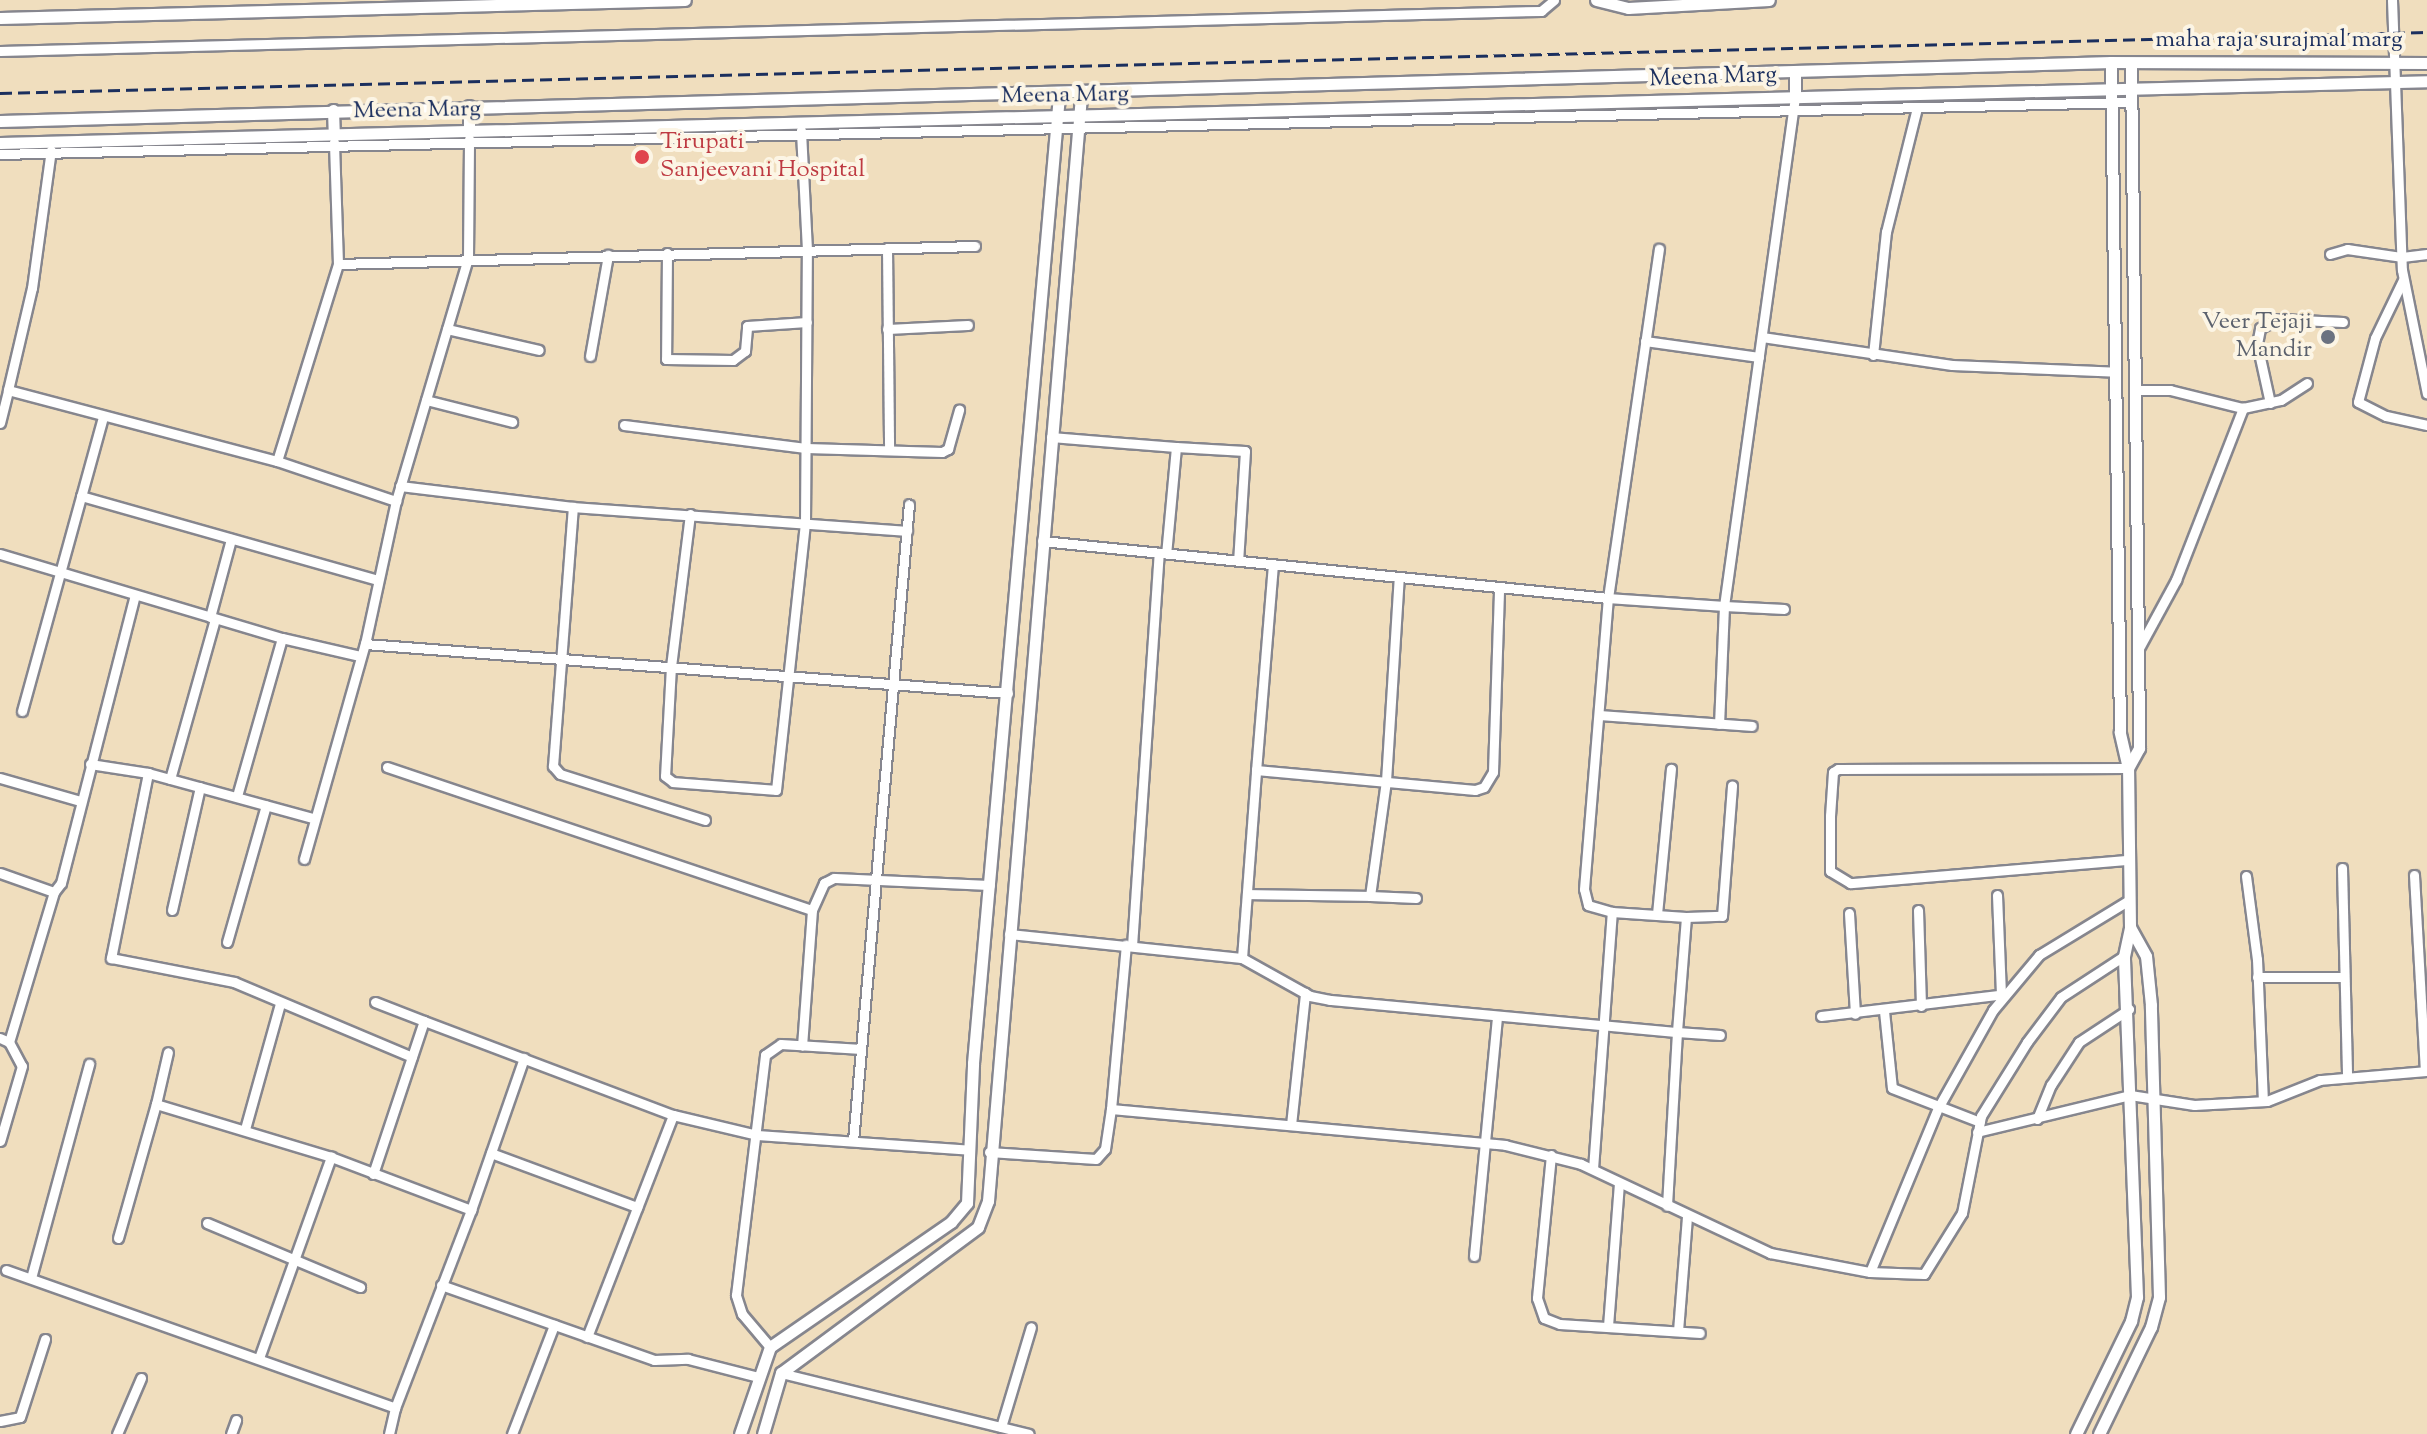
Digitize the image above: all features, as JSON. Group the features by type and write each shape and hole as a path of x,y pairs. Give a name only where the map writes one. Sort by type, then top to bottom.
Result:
{"street":[{"path":"0,18 685,0"},
{"path":"0,51 1541,11 1554,0"},
{"path":"1596,0 1628,8 1769,0"},
{"path":"2392,0 2403,280 2427,394"},
{"path":"2076,1434 2131,1321 2137,1297 2129,1009 2124,956 2130,927 2126,860 2128,768 2120,732 2111,62"},
{"name":"maha raja surajmal marg","path":"1795,72 2111,62 2427,63"},
{"path":"2128,768 2139,748 2131,63"},
{"path":"1719,724 1724,606 1794,112 1795,72"},
{"name":"Meena Marg","path":"0,121 469,106 1081,95 1795,72"},
{"name":"maha raja surajmal marg","path":"2131,88 2427,81"},
{"name":"Meena Marg","path":"0,143 52,147 469,137 801,123 1059,124 2131,88"},
{"path":"740,1434 770,1347 951,1222 967,1203 990,885 1059,124 1059,95"},
{"path":"763,1434 781,1373 978,1227 988,1201 989,1152 1081,95"},
{"path":"690,514 671,666 665,776 673,782 757,790 780,787 805,524 807,250 801,101"},
{"path":"1079,123 1794,112 2132,102"},
{"path":"304,859 312,818 365,644 400,486 468,258 469,106"},
{"path":"1873,355 1886,232 1917,108"},
{"path":"277,461 338,264 333,110"},
{"path":"469,137 802,137 1059,124"},
{"path":"0,154 52,147 32,288 0,423"},
{"path":"338,264 975,246"},
{"path":"887,248 889,449"},
{"path":"1659,249 1608,598 1584,895 1592,908 1686,917 1722,916 1732,785"},
{"path":"2330,254 2352,249 2402,257 2427,254"},
{"path":"667,253 666,359 733,360 745,351 747,326 807,322"},
{"path":"590,356 608,255"},
{"path":"2403,280 2375,338 2358,402 2397,420 2427,425"},
{"path":"2270,403 2257,344 2260,328 2278,319 2343,322"},
{"path":"887,329 968,325"},
{"path":"447,329 539,350"},
{"path":"1762,337 1873,355 2032,371 2116,372"},
{"path":"1645,341 1759,357"},
{"path":"2135,390 2170,390 2243,408 2270,403 2307,383"},
{"path":"8,390 277,461 396,501"},
{"path":"426,400 512,422"},
{"path":"2138,650 2176,580 2243,408"},
{"path":"624,425 806,448 948,449 959,410"},
{"path":"22,711 103,416"},
{"path":"1051,437 1245,451 1238,561"},
{"path":"375,1002 673,1115 757,1135 1096,1159 1107,1142 1111,1109 1129,945 1162,553 1176,447"},
{"path":"400,486 573,507 907,531"},
{"path":"81,496 377,580"},
{"path":"853,1141 909,504"},
{"path":"573,507 553,766 560,774 705,820"},
{"path":"170,779 231,539"},
{"path":"1042,541 1608,598 1784,609"},
{"path":"0,554 282,638 360,656"},
{"path":"1242,958 1273,564"},
{"path":"1370,896 1386,781 1399,577"},
{"path":"1256,770 1475,790 1490,780 1499,587"},
{"path":"1,1135 22,1076 20,1056 5,1040 54,892 61,883 135,595"},
{"path":"237,796 282,638"},
{"path":"365,644 1008,693"},
{"path":"1600,715 1752,726"},
{"path":"90,764 148,773 312,818"},
{"path":"387,767 812,910"},
{"path":"2126,860 1850,883 1830,871 1830,816 1833,772 1838,769 2128,768"},
{"path":"1657,914 1671,769"},
{"path":"148,773 111,958 234,982 280,1004 412,1057"},
{"path":"0,778 80,801"},
{"path":"172,910 200,787"},
{"path":"227,942 266,805"},
{"path":"2342,868 2347,1076"},
{"path":"0,873 54,892"},
{"path":"1884,1011 1887,1081 1901,1095 1979,1127 2037,1119 2130,1095 2194,1105 2263,1101 2347,1076 2426,1071 2414,875"},
{"path":"2246,876 2257,977 2263,1101"},
{"path":"802,1046 812,910 830,879 877,878 990,885"},
{"path":"1247,894 1416,898"},
{"path":"1997,895 2003,994"},
{"path":"1870,1272 1938,1108 2003,994 2039,955 2129,900"},
{"path":"1918,910 1921,1006"},
{"path":"1593,1169 1612,912"},
{"path":"1849,913 1855,1014"},
{"path":"1667,1206 1686,917"},
{"path":"2099,1434 2151,1327 2159,1297 2146,956 2130,927"},
{"path":"1009,934 1242,958 1305,993 1330,1000 1720,1035"},
{"path":"1111,1109 1485,1143 1551,1155 1593,1169 1687,1217 1770,1253 1870,1272 1924,1274 1962,1213 1979,1127 2048,1010 2124,956"},
{"path":"2257,977 2344,977"},
{"path":"1291,1125 1305,993"},
{"path":"1821,1016 1884,1011 2003,994"},
{"path":"245,1129 280,1004"},
{"path":"2037,1119 2051,1085 2079,1042 2129,1009"},
{"path":"1474,1256 1497,1016"},
{"path":"373,1174 424,1021"},
{"path":"770,1347 742,1314 736,1295 765,1055 781,1044 861,1049"},
{"path":"118,1238 168,1052"},
{"path":"389,1434 395,1408 471,1210 524,1058"},
{"path":"31,1278 89,1064"},
{"path":"156,1104 331,1157 471,1210"},
{"path":"587,1337 673,1115"},
{"path":"491,1153 637,1207"},
{"path":"1551,1155 1538,1310 1550,1322 1700,1333"},
{"path":"259,1358 331,1157"},
{"path":"1608,1326 1619,1182"},
{"path":"1678,1331 1687,1217"},
{"path":"207,1223 295,1257 360,1287"},
{"path":"6,1270 395,1408"},
{"path":"441,1285 654,1360 688,1359 758,1377"},
{"path":"512,1434 554,1325"},
{"path":"1001,1427 1031,1327"},
{"path":"0,1421 20,1417 45,1339"},
{"path":"781,1373 1029,1434"},
{"path":"117,1434 141,1378"},
{"path":"231,1434 236,1420"}],"railway":[{"path":"0,93 2427,32"}],"place":[{"name":"Tirupati Sanjeevani Hospital","path":"642,157"},
{"name":"Veer Tejaji Mandir","path":"2328,337"}]}
